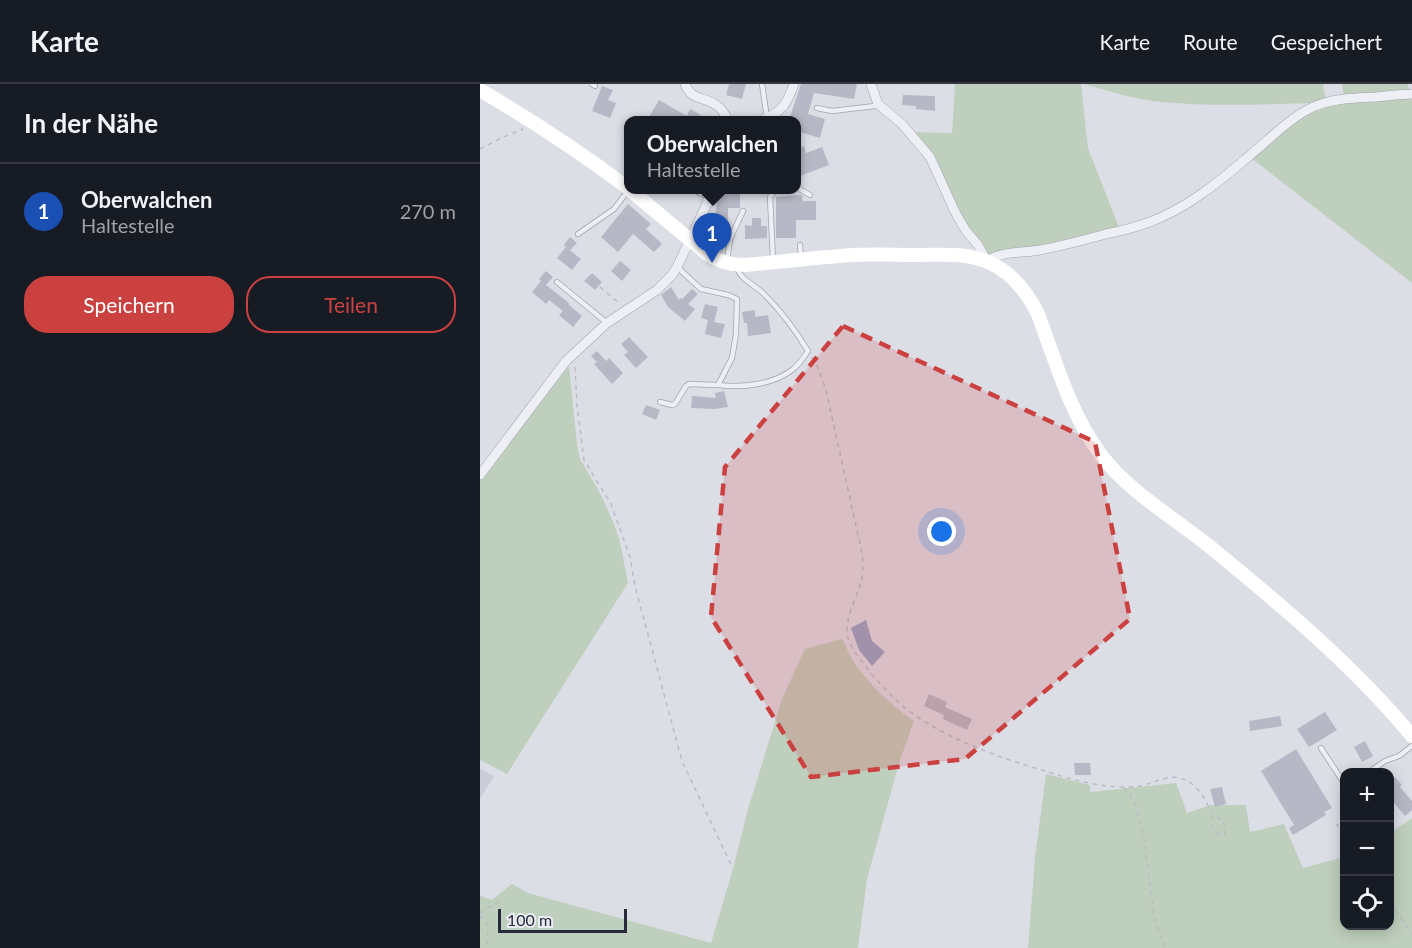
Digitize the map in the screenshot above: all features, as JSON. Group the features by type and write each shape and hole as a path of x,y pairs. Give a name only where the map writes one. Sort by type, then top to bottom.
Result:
{"main road":[{"path":"480,90 586,157 624,185"},
{"path":"635,194 712,257 732,264 859,255 944,255 975,257 1003,270 1017,282 1032,302 1072,404 1093,444 1112,469 1208,545 1292,616 1359,679 1412,736"}],"street":[{"path":"685,84 691,95 714,103 720,107 726,116"},
{"path":"769,116 781,109 787,102 794,84"},
{"path":"871,84 878,104 902,124 930,156 956,214 987,261 1002,255 1052,248 1110,234 1167,215 1205,191 1282,128 1311,108 1334,100 1412,94"},
{"path":"480,475 566,361 607,323 657,290 672,275 710,194"}],"lane":[{"path":"762,84 764,116"},
{"path":"817,108 832,111 878,104"},
{"path":"801,190 810,195"},
{"path":"578,234 614,209 625,194"},
{"path":"772,194 770,197 774,262"},
{"path":"660,402 675,404 688,384 748,386 780,376 792,370 808,351 799,336 765,295 740,275 732,264 729,256 730,239 743,211"},
{"path":"800,245 801,260"},
{"path":"677,267 701,290 737,298 736,334 732,358 718,385"},
{"path":"557,282 607,323"},
{"path":"1375,768 1399,756 1412,746"},
{"path":"1321,748 1340,777"}],"path":[{"path":"480,149 535,124"},
{"path":"600,287 625,311"},
{"path":"808,351 818,368 826,390 862,553 861,583 847,627 851,645 857,656 882,685 905,708 928,722 975,747 1027,766 1085,783 1124,787 1140,786 1168,777 1180,778 1202,793 1212,814 1213,829 1223,836 1226,830 1222,821 1218,816 1212,814"},
{"path":"573,354 584,460 611,504 630,557 635,586 682,761 733,869"},
{"path":"1124,787 1136,803 1144,838 1154,916 1165,948"},
{"path":"487,948 488,926 480,914 502,899"},
{"path":"1394,910 1412,934"}],"highlighted area":[{"path":"843,326 1095,442 1130,619 965,759 811,777 711,617 725,467"}],"shaded area":[{"path":"480,769 494,776 480,799"}],"green space":[{"path":"955,84 1081,84 1088,148 1120,230 1003,256 986,253 955,208 911,132 952,133"},
{"path":"1084,84 1323,84 1326,102 1241,105 1182,104 1123,95"},
{"path":"1342,84 1407,84 1411,91 1344,98"},
{"path":"1412,96 1412,283 1251,158 1295,122 1323,108 1361,100"},
{"path":"569,366 580,459 600,493 614,524 628,583 507,774 480,760 480,480"},
{"path":"842,639 853,661 868,680 914,721 899,763 867,879 858,948 480,948 480,896 492,900 512,884 528,893 711,943 748,809 782,699 805,649"},
{"path":"1046,774 1090,785 1090,792 1176,783 1187,813 1211,805 1246,805 1250,832 1284,824 1303,868 1340,858 1340,930 1394,930 1394,831 1412,818 1412,948 1028,948 1035,857"}],"water":[{"path":"866,620 872,641 885,652 872,666 859,650 851,628"}],"building":[{"path":"729,84 746,84 742,99 726,95"},
{"path":"801,84 857,84 854,99 814,93 808,114 825,119 820,138 801,132 801,116 790,116"},
{"path":"602,86 613,90 608,100 616,103 610,118 592,111"},
{"path":"903,95 935,96 935,111 902,105"},
{"path":"659,100 687,116 650,116"},
{"path":"690,109 700,116 687,116"},
{"path":"804,146 806,153 822,147 829,165 801,176 801,147"},
{"path":"717,194 740,194 740,208 728,208 726,238 717,239"},
{"path":"802,195 803,201 816,201 816,220 796,220 796,238 776,238 776,197"},
{"path":"628,204 651,224 646,229 662,244 654,252 633,234 618,252 601,237"},
{"path":"752,218 761,218 761,226 767,226 767,238 745,239 745,225 752,226"},
{"path":"570,237 577,243 570,250 564,245"},
{"path":"566,247 581,259 572,270 557,258"},
{"path":"620,261 631,270 622,281 611,271"},
{"path":"546,271 553,277 546,285 582,316 573,327 559,315 563,311 549,300 546,304 532,292"},
{"path":"592,273 602,282 595,290 584,281"},
{"path":"671,287 679,300 692,289 698,294 688,304 695,309 685,321 668,307 661,295"},
{"path":"705,304 718,307 714,322 725,324 721,338 705,334 708,320 701,318"},
{"path":"755,310 755,317 768,315 771,333 748,336 747,323 744,323 742,312"},
{"path":"629,337 648,357 636,368 624,355 628,352 621,344"},
{"path":"597,351 606,361 609,358 623,373 612,384 594,364 597,362 591,356"},
{"path":"724,391 728,407 691,408 692,396 716,398 715,393"},
{"path":"646,405 660,410 656,420 642,414"},
{"path":"929,694 947,702 945,707 972,719 967,730 943,719 944,715 924,706"},
{"path":"1325,712 1337,730 1309,747 1297,729"},
{"path":"1280,716 1282,726 1250,731 1249,721"},
{"path":"1365,741 1373,756 1362,762 1354,747"},
{"path":"1296,749 1332,808 1324,812 1326,815 1293,835 1289,828 1294,825 1261,771"},
{"path":"1074,763 1090,763 1091,775 1075,775"},
{"path":"1394,776 1412,801 1412,810 1405,816 1394,803"},
{"path":"1222,787 1226,804 1215,807 1210,789"}],"place":[{"name":"Oberwalchen","path":"712,263"}]}
